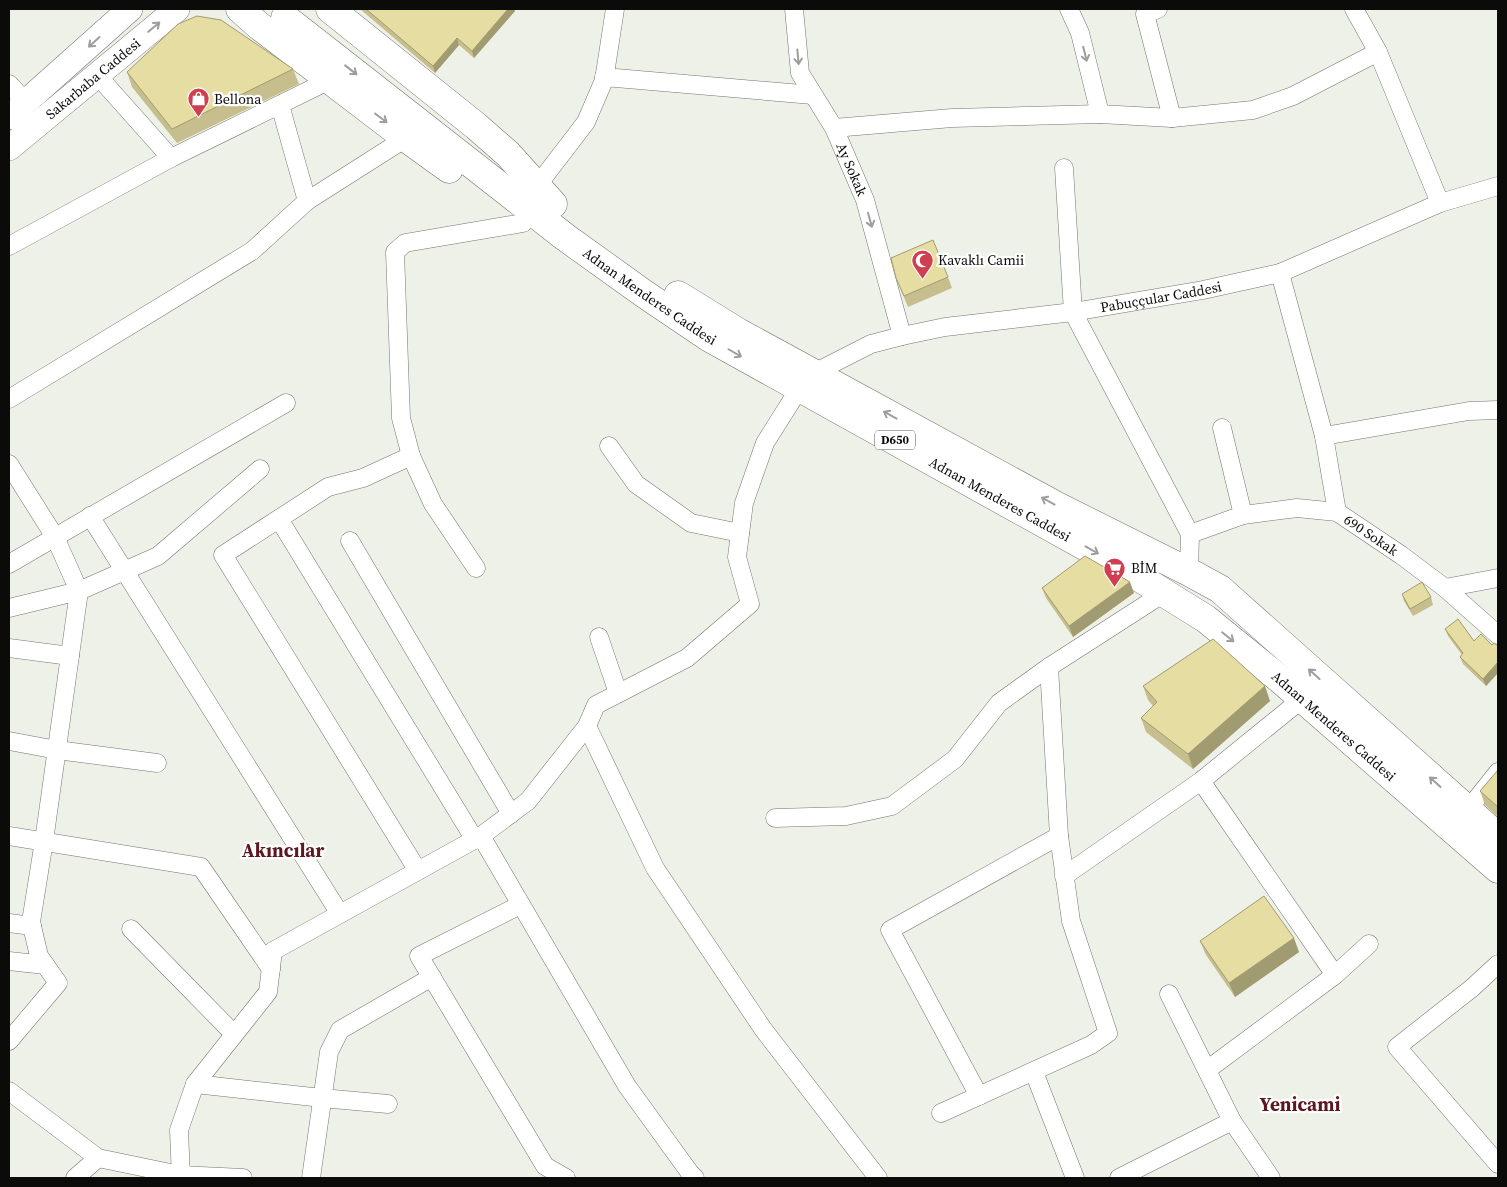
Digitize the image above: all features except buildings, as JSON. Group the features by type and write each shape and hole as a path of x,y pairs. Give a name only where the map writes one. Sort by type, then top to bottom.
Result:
{"main road":[{"name":"Sakarbaba Caddesi","path":"9,148 177,9"},
{"path":"330,9 476,126 508,154 545,195"},
{"name":"Sakarbaba Caddesi","path":"18,110 125,12"},
{"name":"Adnan Menderes Caddesi","path":"293,13 545,195 609,246 683,299 738,332 807,381 836,407 1124,568 1206,619 1302,699 1498,869"},
{"name":"Adnan Menderes Caddesi","path":"293,13 565,237 708,337 807,381 1220,589 1498,837"},
{"path":"249,14 330,80 406,138 523,222 565,237"}],"street":[{"path":"545,195 586,122 604,77 615,9"},
{"name":"Ay Sokak","path":"794,9 800,73 834,128 865,200 902,336"},
{"path":"1069,9 1080,33 1100,114"},
{"path":"1158,9 1145,14 1172,118"},
{"path":"1354,9 1378,52 1440,203"},
{"path":"834,128 952,118 1100,114 1172,118 1253,110 1293,96 1378,52"},
{"path":"97,75 171,158"},
{"path":"604,77 813,95"},
{"path":"9,246 171,158 330,80"},
{"path":"9,84 18,110"},
{"path":"280,105 307,201"},
{"path":"9,399 252,250 307,201 406,138"},
{"path":"1064,168 1073,312 1190,534 1189,572"},
{"name":"Pabuççular Caddesi","path":"807,381 871,344 902,336 944,327 1073,312 1203,290 1280,273 1440,203 1498,186"},
{"path":"476,568 433,504 411,456 401,418 395,252 405,243 523,222"},
{"path":"1280,273 1324,436 1337,512"},
{"path":"180,1177 179,1130 195,1084 268,992 273,951 478,838 511,814 528,801 587,726 596,705 687,658 750,604 737,557 744,503 765,443 807,381"},
{"path":"9,564 286,403"},
{"path":"1324,436 1469,411 1498,410"},
{"path":"1222,428 1243,515"},
{"path":"609,446 636,484 691,523 740,533"},
{"path":"411,456 363,478 328,486 223,555 418,871"},
{"path":"9,464 55,536 79,590 31,922 39,956 58,983 9,1041"},
{"path":"9,608 79,590 125,572 158,556 260,469"},
{"name":"690 Sokak","path":"1190,534 1243,515 1296,508 1337,512 1401,555 1445,588 1498,635"},
{"path":"90,516 340,914"},
{"path":"278,519 520,904 627,1086 695,1178"},
{"path":"350,541 511,814"},
{"path":"1445,588 1498,578"},
{"path":"775,818 846,816 892,806 955,759 999,703 1164,592"},
{"path":"599,637 618,693"},
{"path":"9,648 70,656"},
{"path":"941,1113 1034,1072 1091,1044 1108,1033 1071,921 1059,836 1049,668"},
{"path":"1064,876 1202,781 1302,699"},
{"path":"587,726 655,868 763,1029 878,1178"},
{"path":"9,741 57,750 157,763"},
{"path":"1467,811 1498,772"},
{"path":"1202,781 1335,975"},
{"path":"9,836 201,867 271,969"},
{"path":"978,1096 890,930 1059,836"},
{"path":"520,904 419,956 545,1166 566,1178"},
{"path":"9,923 32,926"},
{"path":"131,929 234,1034"},
{"path":"1207,1070 1335,975 1369,944"},
{"path":"9,961 45,965"},
{"path":"1498,964 1472,988 1398,1047 1498,1164"},
{"path":"311,1178 329,1052 340,1030 432,977"},
{"path":"1169,994 1232,1121 1271,1178"},
{"path":"1034,1072 1075,1178"},
{"path":"195,1084 388,1104"},
{"path":"9,1091 98,1158 180,1177 243,1178"},
{"path":"1119,1178 1232,1121"},
{"path":"75,1178 98,1158"}],"place":[{"name":"Bellona","path":"198,118"},
{"name":"Kavaklı Camii","path":"922,279"},
{"name":"BİM","path":"1115,587"}],"district":[{"name":"Akıncılar","path":"283,850"},
{"name":"Yenicami","path":"1300,1104"}]}
